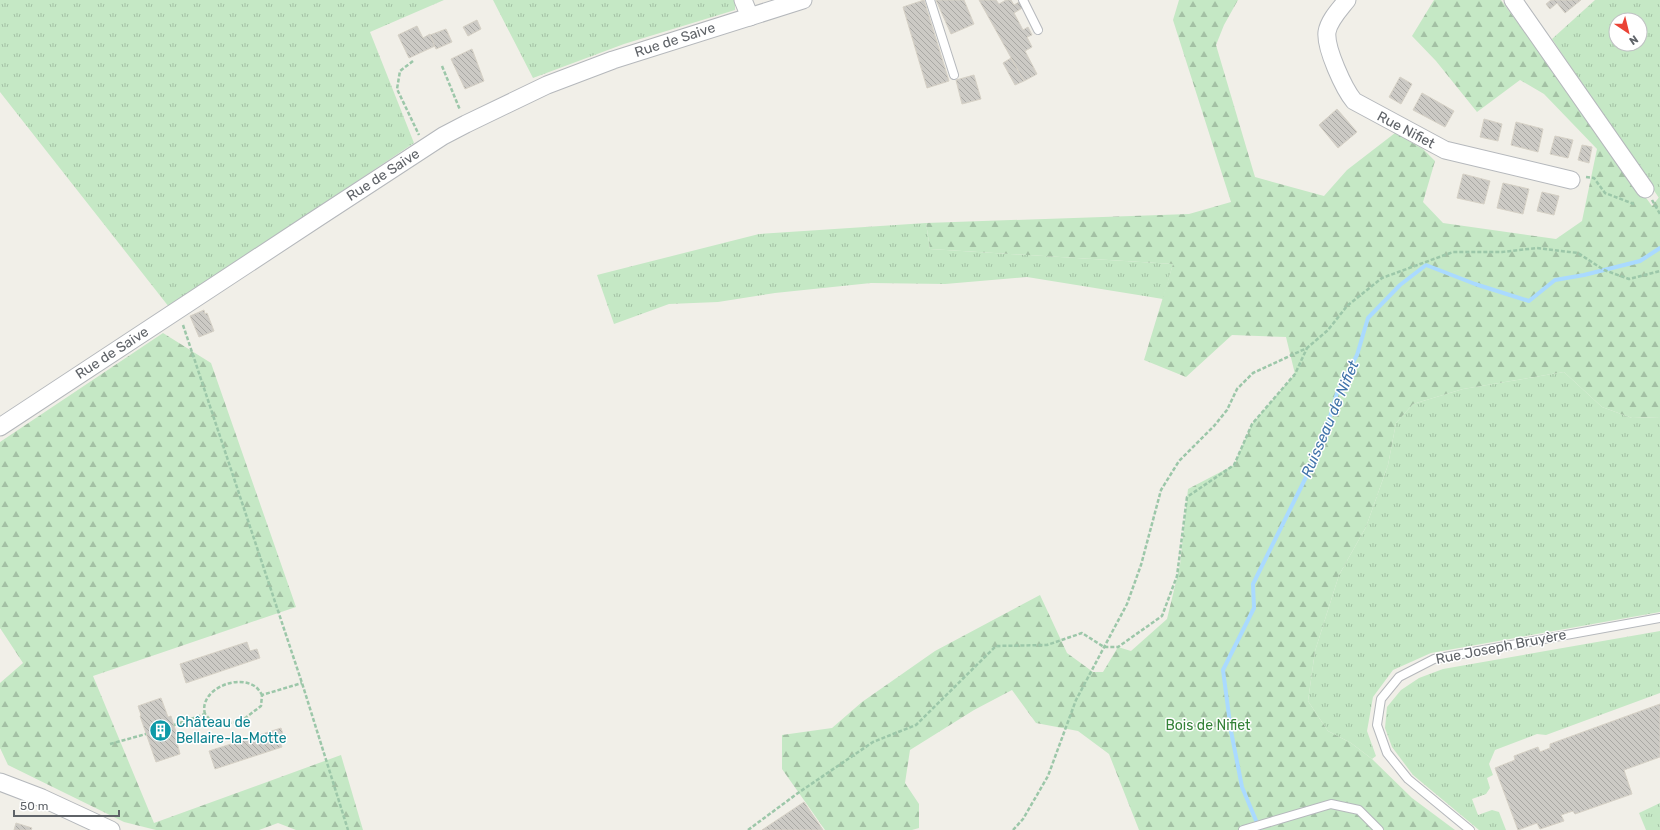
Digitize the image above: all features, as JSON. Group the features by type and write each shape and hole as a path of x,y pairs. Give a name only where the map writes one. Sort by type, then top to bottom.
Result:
{"street":[{"path":"743,0 750,17"},
{"name":"Rue de Saive","path":"0,427 425,148 466,124 547,85 606,63 803,0"},
{"name":"Rue Nifiet","path":"1347,0 1330,22 1327,39 1345,88 1354,101 1445,150 1571,180"},
{"path":"1512,0 1645,189"},
{"path":"0,782 42,798 111,830"}],"lane":[{"path":"930,0 954,75"},
{"path":"1023,0 1038,30"},
{"name":"Rue Joseph Bruyère","path":"1470,830 1408,780 1387,753 1377,725 1381,699 1399,677 1434,659 1660,618"},
{"path":"1243,830 1331,804 1359,810 1380,830"}],"path":[{"path":"413,61 400,71 397,89 425,148"},
{"path":"442,66 466,124"},
{"path":"1571,180 1572,174 1594,178 1605,193 1634,204"},
{"path":"1013,830 1024,819 1048,776 1076,700 1127,604 1139,572 1161,490 1180,461 1214,426 1227,410 1237,389 1253,373 1307,348 1328,330 1347,306 1382,278 1453,252 1502,252 1537,248 1578,252 1604,270 1629,279 1660,271"},
{"path":"178,310 302,683 348,830"},
{"path":"748,830 798,793 873,742 916,725 996,646 1047,645 1082,633 1104,647 1118,647 1162,616 1177,576 1187,497 1234,465 1252,424 1295,374 1307,348"},
{"path":"232,683 249,684 256,687 262,695 261,706 240,722 214,724 205,714 204,708 208,696 217,688 232,683"},
{"path":"262,695 302,683"},
{"path":"174,725 205,714"},
{"path":"110,744 146,734"}],"green space":[{"path":"0,0 444,0 370,32 414,143 169,307 0,92"},
{"path":"493,0 735,0 735,10 624,44 533,78"},
{"name":"Bois de Nifiet","path":"1179,0 1238,0 1224,25 1216,45 1255,177 1324,196 1347,170 1395,133 1423,149 1435,161 1423,202 1443,223 1556,239 1582,221 1597,149 1544,94 1520,80 1477,112 1436,61 1412,36 1434,0 1501,0 1652,206 1660,196 1660,417 1632,418 1602,407 1564,372 1463,389 1413,404 1396,423 1388,465 1366,527 1339,575 1315,651 1308,701 1328,731 1351,743 1372,759 1412,798 1455,830 1139,830 1109,754 1078,731 1036,723 1012,690 974,710 910,750 905,783 919,804 919,828 912,830 825,830 782,769 782,735 832,728 862,702 935,651 1040,595 1067,653 1093,672 1103,672 1118,647 1131,651 1167,619 1180,565 1188,489 1234,465 1252,424 1295,374 1286,337 1232,335 1186,377 1144,360 1173,264 930,249 926,223 1189,214 1231,202 1173,20"},
{"path":"1595,0 1660,0 1659,198 1552,39"},
{"path":"926,223 930,249 1173,264 1163,299 1027,277 945,284 871,283 775,293 718,302 669,304 614,324 597,275 759,234"},
{"path":"163,333 211,363 296,607 93,676 154,823 341,755 363,830 296,830 278,823 259,830 156,830 124,822 8,765 0,748 0,683 23,663 0,628 0,442"},
{"path":"1564,372 1602,407 1632,418 1660,417 1660,612 1431,653 1393,670 1373,697 1367,731 1376,756 1372,759 1351,743 1328,731 1308,701 1315,651 1339,575 1366,527 1388,465 1396,423 1413,404 1463,389"},
{"path":"1660,631 1660,693 1546,735 1537,734 1495,750 1489,764 1493,775 1487,778 1490,788 1486,794 1472,799 1478,815 1492,810 1499,812 1506,830 1479,830 1413,775 1392,747 1385,728 1387,707 1401,690 1419,678 1443,669"},
{"path":"1660,803 1660,830 1646,830 1639,813"}],"building":[{"path":"924,0 949,81 927,88 903,7"},
{"path":"936,0 964,0 974,24 951,34"},
{"path":"979,0 996,0 999,4 1006,0 1011,0 1014,5 1021,1 1024,7 1014,13 1023,30 1028,27 1032,35 1027,37 1032,47 1025,51 1037,74 1024,81"},
{"path":"1551,0 1581,0 1565,13 1557,3 1550,9 1546,4"},
{"path":"477,20 481,29 468,36 463,27"},
{"path":"417,26 423,38 430,34 435,46 409,58 398,35"},
{"path":"446,29 452,42 436,49 430,35"},
{"path":"472,49 484,81 465,89 451,59"},
{"path":"1011,58 1024,81 1015,85 1003,63"},
{"path":"974,75 981,99 962,104 956,80"},
{"path":"1400,77 1412,84 1401,104 1389,97"},
{"path":"1422,93 1454,111 1445,127 1413,110"},
{"path":"1337,109 1357,132 1338,148 1319,125"},
{"path":"1484,119 1502,124 1498,141 1480,137"},
{"path":"1516,122 1543,129 1538,152 1511,145"},
{"path":"1555,136 1573,140 1568,158 1550,154"},
{"path":"1582,145 1592,147 1589,163 1578,160"},
{"path":"1463,174 1490,181 1484,204 1457,198"},
{"path":"1503,183 1529,189 1523,214 1497,208"},
{"path":"1542,192 1559,196 1554,215 1537,211"},
{"path":"204,310 205,314 207,313 214,331 199,337 190,316"},
{"path":"247,642 250,651 257,649 260,658 186,683 180,664"},
{"name":"Château de Bellaire-la-Motte","path":"161,698 168,717 171,716 177,735 175,735 180,754 156,762 138,706"},
{"path":"1660,704 1660,757 1624,770 1632,794 1575,814 1573,811 1561,815 1564,821 1540,829 1537,823 1518,830 1495,768 1515,760 1514,756 1538,747 1540,752 1550,748 1550,744"},
{"path":"281,728 284,737 279,738 282,747 215,769 209,751"},
{"path":"804,802 823,830 762,830"},
{"path":"16,823 32,828 31,830 14,830"}],"waterway":[{"name":"Ruisseau de Nifiet","path":"1260,830 1242,787 1231,731 1223,670 1254,608 1253,584 1321,447 1337,393 1357,355 1368,318 1400,285 1426,265 1475,284 1529,301 1555,280 1584,275 1640,261 1660,248"}],"place":[{"name":"Château de Bellaire-la-Motte","path":"160,730"}]}
